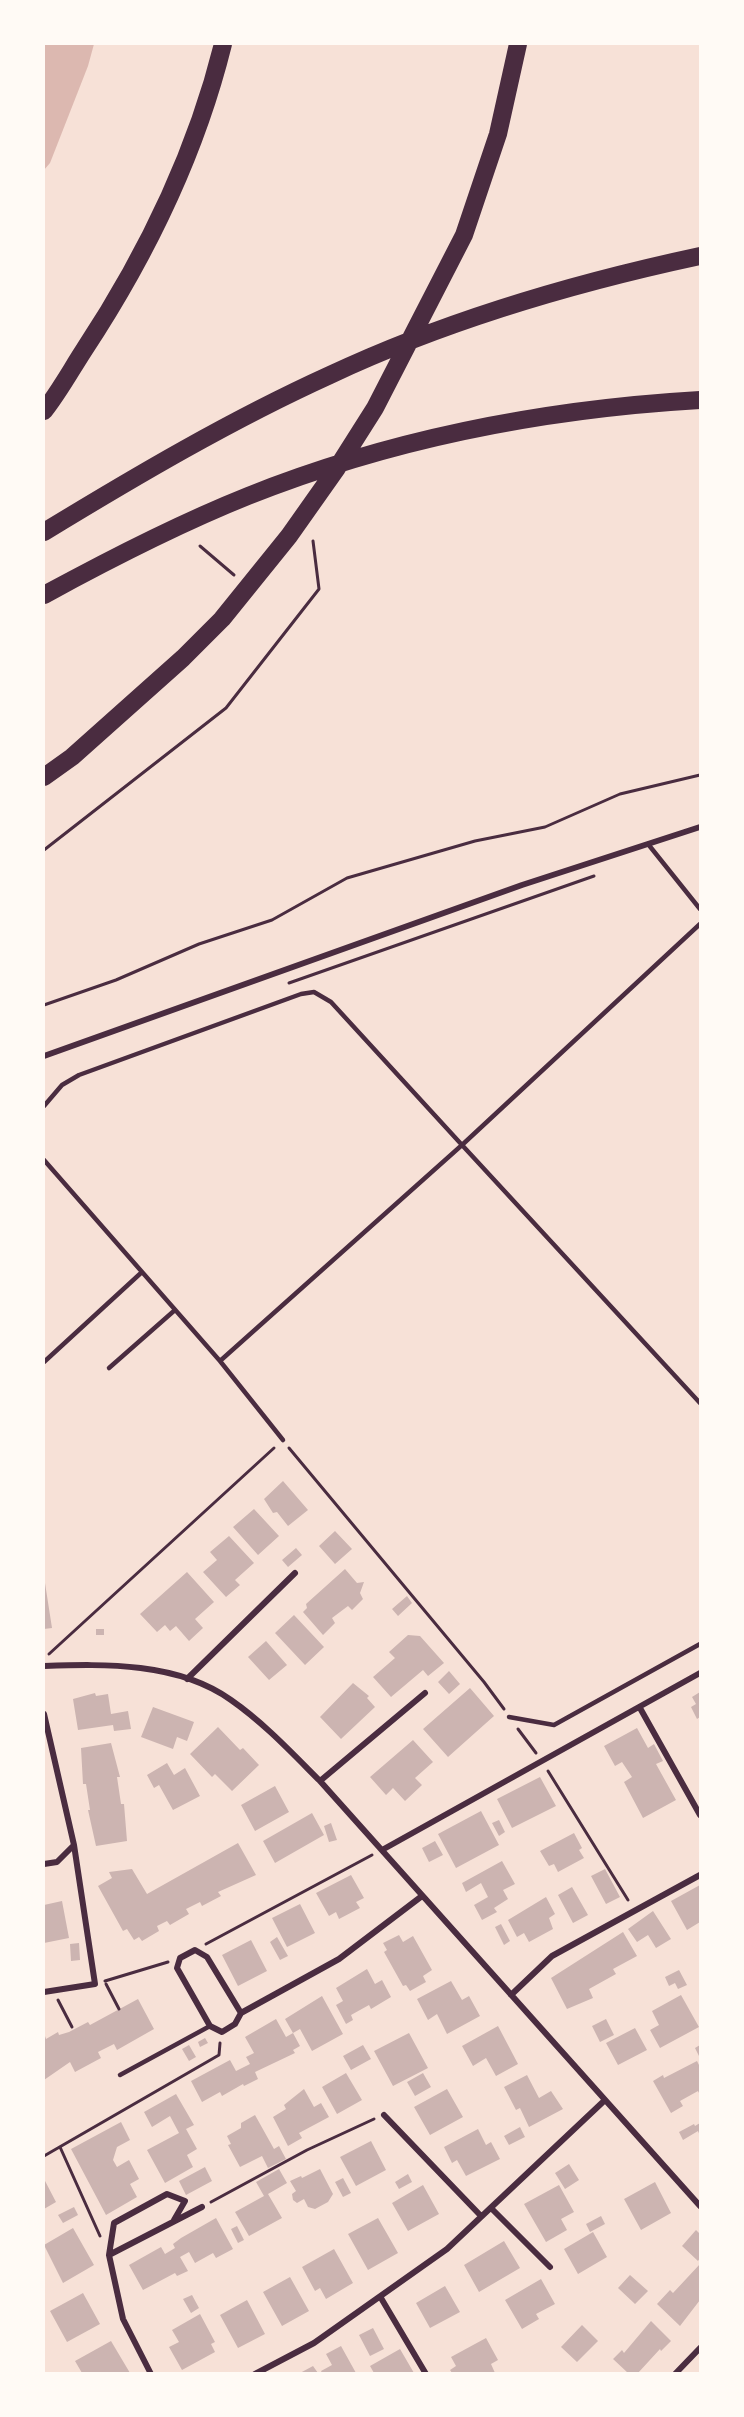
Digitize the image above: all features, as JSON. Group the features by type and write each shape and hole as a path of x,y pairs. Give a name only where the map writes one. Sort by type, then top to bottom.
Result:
{"highway":[{"path":"44,411 106,316 178,180 203,112 223,44"},
{"path":"44,777 72,756 183,658 222,619 337,468 375,408 464,235 498,134 518,44"},
{"path":"44,532 222,429 330,374 515,304 700,256"},
{"path":"44,595 102,564 248,496 366,456 475,428 553,414 700,400"}],"street":[{"path":"44,1056 522,885 700,827"},
{"path":"188,1679 296,1573"},
{"path":"44,1666 105,1664 147,1669 188,1679 229,1698 262,1724 320,1781 700,2206"},
{"path":"382,1850 640,1708 700,1672"},
{"path":"320,1781 424,1693"},
{"path":"640,1708 700,1815"},
{"path":"44,1713 74,1845 95,1984 44,1992"},
{"path":"44,1864 57,1862 74,1845"},
{"path":"511,1995 552,1956 700,1875"},
{"path":"241,2013 207,1958 195,1950 180,1958 177,1968 210,2026 222,2032 236,2024 241,2013 339,1959 422,1896"},
{"path":"255,2373 314,2343 381,2298 447,2249 605,2100"},
{"path":"384,2115 481,2216"},
{"path":"151,2373 123,2319 109,2255 114,2223 167,2194 185,2201 173,2221"},
{"path":"109,2255 202,2207"},
{"path":"491,2208 550,2267"},
{"path":"381,2298 426,2373"},
{"path":"675,2373 700,2348"}],"lane":[{"path":"648,844 700,909"},
{"path":"220,1361 462,1145 700,924"},
{"path":"44,1106 62,1085 82,1074 293,997 314,992 331,1002 700,1403"},
{"path":"44,1160 220,1361 283,1440"},
{"path":"44,1362 142,1272"},
{"path":"110,1368 175,1310"},
{"path":"510,1718 554,1725 700,1644"},
{"path":"120,2075 210,2026"}],"path":[{"path":"44,850 226,708 320,589 313,541"},
{"path":"200,546 234,575"},
{"path":"44,1005 116,980 199,944 272,920 347,878 485,838 545,827 620,794 700,775"},
{"path":"288,983 600,874"},
{"path":"44,1658 283,1440 484,1682 542,1761 636,1912"},
{"path":"95,1984 180,1958 382,1850"},
{"path":"105,1982 119,2009"},
{"path":"52,1991 72,2027"},
{"path":"44,2156 219,2055 222,2032"},
{"path":"202,2207 307,2150 384,2115"},
{"path":"60,2147 109,2255"}],"shaded area":[{"path":"44,44 94,44 88,66 50,163 44,170"}],"building":[{"path":"283,1481 308,1510 288,1526 277,1512 273,1513 264,1499"},
{"path":"254,1509 279,1536 258,1555 233,1527"},
{"path":"335,1531 352,1549 335,1564 319,1546"},
{"path":"229,1536 254,1563 235,1580 240,1585 226,1597 203,1572 217,1560 210,1552"},
{"path":"296,1548 302,1555 288,1567 282,1560"},
{"path":"345,1569 357,1583 364,1582 360,1593 363,1599 352,1610 348,1606 332,1618 335,1623 323,1635 303,1612 307,1608 306,1604"},
{"path":"187,1572 214,1602 195,1619 203,1628 189,1641 176,1626 170,1631 165,1625 157,1632 140,1614"},
{"path":"44,1584 52,1628 44,1629"},
{"path":"407,1596 412,1603 398,1616 392,1609"},
{"path":"294,1615 324,1647 305,1665 275,1633"},
{"path":"96,1629 104,1629 104,1635 96,1635"},
{"path":"408,1635 420,1636 444,1663 428,1676 423,1670 391,1697 373,1677 395,1658 389,1652"},
{"path":"266,1641 287,1665 269,1680 248,1657"},
{"path":"449,1671 460,1684 449,1694 438,1682"},
{"path":"353,1683 369,1696 367,1698 375,1707 341,1739 320,1717"},
{"path":"470,1688 494,1716 448,1757 423,1729"},
{"path":"700,1692 700,1717 697,1719 691,1707 696,1704 692,1697"},
{"path":"95,1693 96,1696 108,1694 111,1714 128,1711 131,1729 114,1731 113,1725 78,1730 73,1699"},
{"path":"153,1707 194,1722 187,1741 177,1737 173,1749 141,1737"},
{"path":"218,1727 240,1750 243,1748 259,1765 232,1791 215,1774 212,1777 190,1754"},
{"path":"637,1728 648,1748 654,1744 663,1761 656,1764 676,1800 643,1818 624,1782 632,1777 622,1762 615,1766 604,1746"},
{"path":"413,1740 433,1762 415,1778 422,1785 405,1801 393,1788 386,1795 370,1777"},
{"path":"111,1743 120,1777 117,1777 121,1804 124,1804 127,1841 96,1846 88,1810 90,1810 86,1784 83,1784 81,1748"},
{"path":"167,1763 174,1775 185,1768 200,1796 173,1810 159,1785 154,1788 147,1775"},
{"path":"540,1777 556,1806 512,1828 497,1799"},
{"path":"275,1786 289,1812 255,1831 241,1805"},
{"path":"481,1811 499,1845 456,1868 438,1834"},
{"path":"312,1813 324,1835 275,1863 263,1841"},
{"path":"499,1820 505,1832 499,1836 492,1823"},
{"path":"331,1823 337,1840 329,1842 324,1826"},
{"path":"574,1833 582,1848 579,1850 584,1858 558,1872 554,1864 549,1866 540,1851"},
{"path":"435,1841 443,1855 429,1862 422,1848"},
{"path":"238,1843 256,1875 218,1892 221,1896 202,1906 200,1902 186,1909 189,1914 170,1925 167,1921 157,1926 159,1931 142,1941 139,1937 134,1940 127,1929 123,1931 98,1886 112,1878 109,1872 132,1869 147,1894"},
{"path":"502,1861 515,1884 503,1890 508,1899 494,1908 497,1912 482,1920 474,1905 488,1897 481,1883 466,1892 462,1883"},
{"path":"605,1869 620,1897 606,1904 591,1876"},
{"path":"351,1875 364,1898 356,1902 360,1908 339,1919 336,1912 329,1916 316,1893"},
{"path":"700,1885 700,1922 687,1930 671,1901"},
{"path":"572,1887 588,1915 573,1923 558,1895"},
{"path":"546,1897 555,1914 549,1918 553,1929 529,1942 524,1933 517,1937 508,1920"},
{"path":"62,1901 69,1938 44,1943 44,1905"},
{"path":"300,1904 315,1933 287,1947 272,1918"},
{"path":"653,1911 671,1939 656,1948 648,1935 637,1942 628,1929"},
{"path":"501,1924 510,1941 504,1945 495,1927"},
{"path":"623,1932 637,1956 613,1969 616,1974 589,1989 593,1998 567,2009 551,1978"},
{"path":"399,1935 403,1942 413,1936 432,1970 423,1976 426,1982 410,1991 406,1985 403,1986 384,1952 387,1950 383,1943"},
{"path":"277,1937 288,1956 280,1960 270,1942"},
{"path":"251,1940 267,1971 238,1986 222,1955"},
{"path":"79,1943 80,1960 71,1961 70,1944"},
{"path":"367,1969 375,1984 382,1980 391,1997 371,2009 369,2005 351,2015 353,2020 346,2024 336,2005 343,2001 336,1988"},
{"path":"679,1970 687,1985 678,1989 675,1983 669,1986 665,1977"},
{"path":"451,1981 462,2000 469,1996 480,2016 447,2034 437,2014 428,2020 417,1999"},
{"path":"681,1995 699,2027 660,2048 650,2030 659,2025 652,2011"},
{"path":"322,1996 343,2034 312,2051 300,2029 293,2033 285,2019"},
{"path":"138,1999 154,2029 117,2050 114,2044 98,2052 101,2058 75,2072 70,2062 44,2080 44,2033 46,2039 58,2032 59,2035 69,2032 88,2022 90,2025"},
{"path":"276,2019 286,2037 293,2033 300,2046 293,2050 295,2053 255,2072 258,2079 244,2086 243,2084 222,2096 220,2092 202,2102 191,2081 230,2060 236,2071 250,2064 246,2057 254,2053 245,2037"},
{"path":"606,2019 614,2035 600,2042 592,2026"},
{"path":"498,2026 518,2064 496,2076 486,2058 473,2066 462,2046"},
{"path":"635,2028 647,2050 618,2065 606,2043"},
{"path":"409,2033 428,2068 393,2086 374,2051"},
{"path":"205,2038 208,2043 200,2047 198,2042"},
{"path":"189,2045 196,2057 189,2061 182,2049"},
{"path":"363,2045 371,2059 351,2070 343,2056"},
{"path":"700,2045 700,2058 695,2048"},
{"path":"697,2061 700,2067 700,2095 698,2091 680,2101 683,2106 671,2113 653,2081 663,2075 664,2078"},
{"path":"346,2073 362,2100 337,2114 322,2087"},
{"path":"423,2073 431,2087 415,2096 407,2082"},
{"path":"527,2075 539,2098 551,2091 563,2109 529,2127 520,2108 516,2110 504,2087"},
{"path":"304,2089 314,2107 321,2103 329,2117 299,2133 302,2138 288,2146 273,2117 286,2109 284,2105"},
{"path":"447,2089 463,2117 430,2135 414,2107"},
{"path":"176,2094 194,2125 186,2129 197,2149 187,2155 193,2167 165,2183 147,2150 179,2133 170,2116 152,2127 144,2112"},
{"path":"255,2115 274,2149 279,2146 286,2159 268,2168 262,2156 240,2167 228,2145 231,2144 227,2136 241,2128 241,2123"},
{"path":"121,2122 130,2140 117,2147 113,2160 117,2167 129,2160 139,2179 130,2184 137,2197 106,2215 71,2149"},
{"path":"700,2123 700,2136 698,2131 683,2140 679,2132"},
{"path":"520,2127 525,2137 509,2145 504,2136"},
{"path":"478,2129 486,2145 491,2142 500,2159 466,2176 457,2160 452,2163 444,2147"},
{"path":"371,2141 386,2170 356,2186 340,2157"},
{"path":"569,2164 579,2180 565,2189 555,2173"},
{"path":"205,2167 212,2181 186,2195 179,2181"},
{"path":"279,2169 287,2183 268,2194 282,2218 249,2236 235,2212 264,2196 256,2182"},
{"path":"320,2169 333,2194 328,2202 315,2209 308,2207 304,2199 297,2203 293,2200 292,2194 296,2191 290,2181"},
{"path":"408,2174 412,2182 399,2189 395,2182"},
{"path":"343,2178 351,2193 343,2197 335,2182"},
{"path":"44,2179 56,2202 44,2209"},
{"path":"655,2182 671,2213 641,2230 624,2199"},
{"path":"423,2185 439,2214 408,2231 392,2203"},
{"path":"559,2185 574,2212 561,2219 567,2230 546,2242 524,2204"},
{"path":"74,2207 78,2215 63,2223 58,2215"},
{"path":"601,2216 605,2224 590,2232 586,2224"},
{"path":"216,2218 233,2249 216,2258 213,2253 195,2263 189,2252 180,2257 188,2271 177,2276 175,2273 143,2290 129,2265 161,2247 165,2254 175,2248 173,2244 181,2238"},
{"path":"378,2218 398,2253 368,2270 348,2234"},
{"path":"237,2226 244,2240 238,2243 231,2229"},
{"path":"73,2228 94,2265 63,2283 44,2245"},
{"path":"696,2230 700,2234 698,2261 682,2246"},
{"path":"593,2232 607,2257 578,2274 564,2249"},
{"path":"504,2241 520,2268 479,2292 464,2265"},
{"path":"334,2249 353,2283 326,2299 320,2288 315,2291 302,2267"},
{"path":"700,2264 700,2300 680,2326 657,2304 670,2290 673,2293"},
{"path":"630,2275 648,2291 635,2304 618,2288"},
{"path":"290,2277 309,2311 282,2326 263,2292"},
{"path":"541,2279 555,2304 536,2314 539,2319 522,2329 505,2300"},
{"path":"445,2286 460,2312 430,2328 416,2303"},
{"path":"83,2293 100,2324 67,2342 50,2311"},
{"path":"192,2295 199,2308 191,2313 183,2299"},
{"path":"247,2300 265,2334 238,2348 220,2315"},
{"path":"200,2314 215,2342 211,2344 215,2352 182,2370 169,2347 179,2342 172,2330"},
{"path":"651,2321 671,2341 661,2351 660,2349 638,2373 628,2373 613,2359 622,2350 624,2353"},
{"path":"582,2325 598,2341 577,2362 561,2347"},
{"path":"373,2328 384,2349 370,2356 359,2335"},
{"path":"486,2338 498,2360 491,2364 495,2373 452,2373 450,2370 456,2366 451,2357"},
{"path":"111,2341 130,2373 82,2373 75,2361"},
{"path":"341,2346 356,2373 322,2373 321,2371 332,2365 326,2354"},
{"path":"400,2349 414,2373 374,2373 370,2366"},
{"path":"313,2366 318,2373 300,2373"}]}
